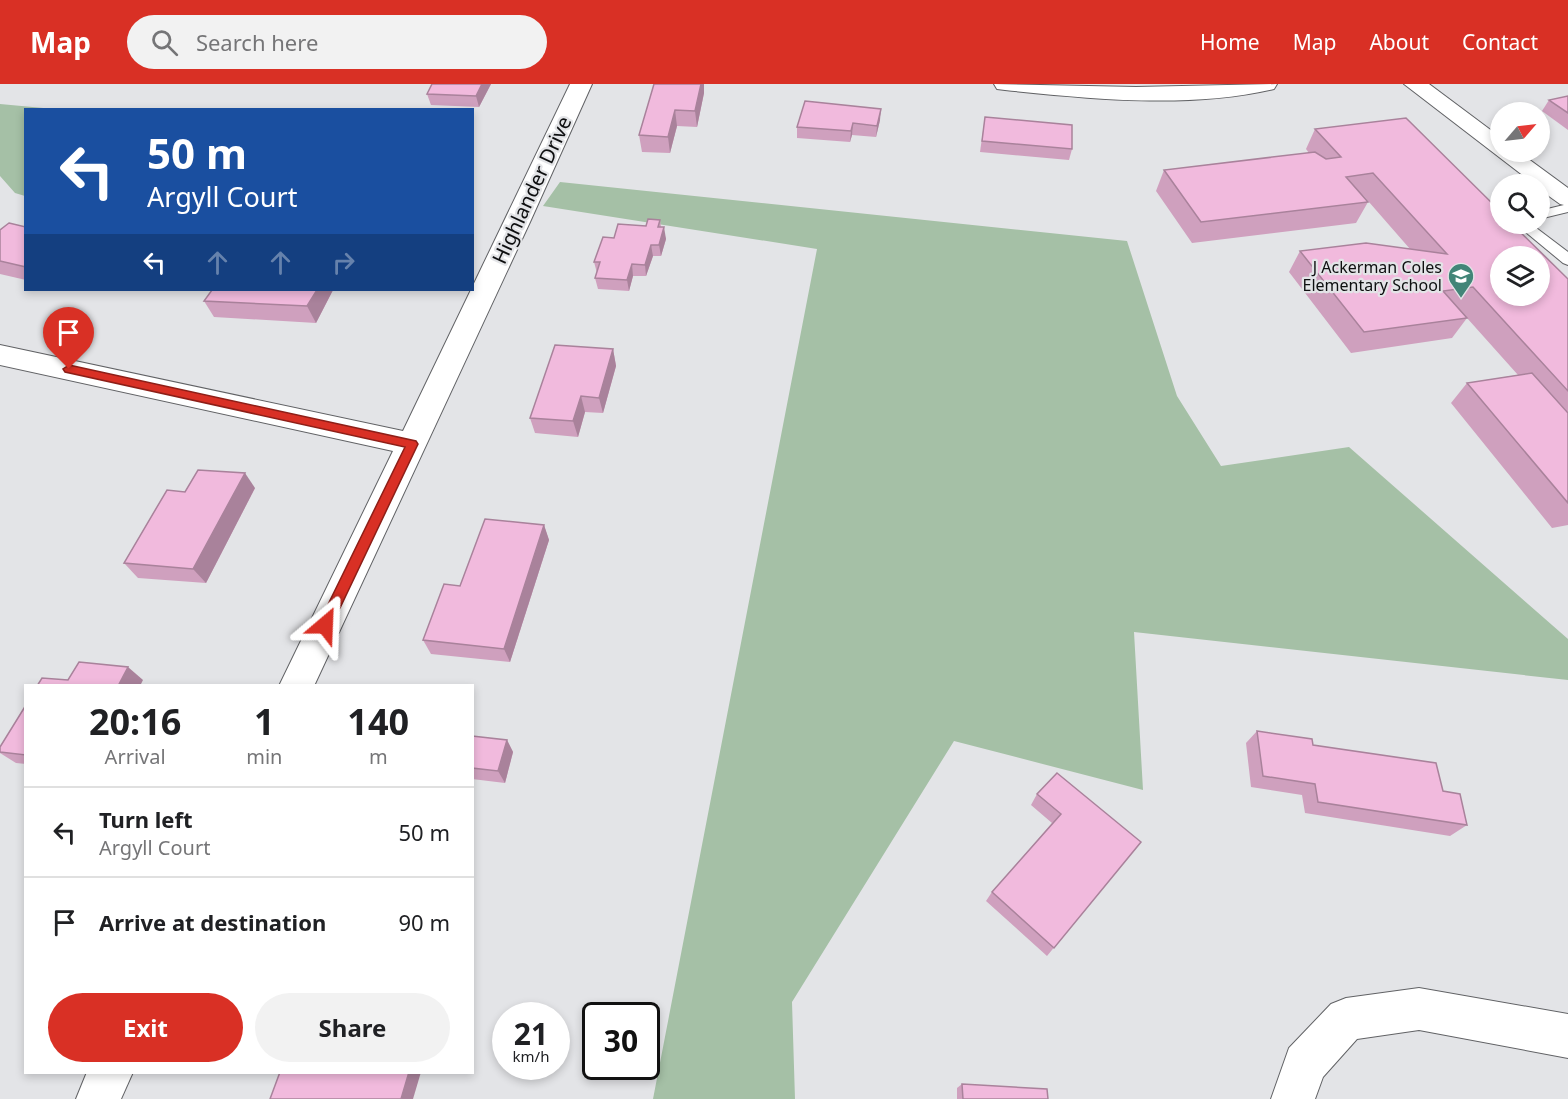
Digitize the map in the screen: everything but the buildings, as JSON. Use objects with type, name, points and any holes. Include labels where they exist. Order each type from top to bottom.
[{"type":"street","name":"Highlander Drive","points":[[297,684],[518,222],[580,84]]},
{"type":"street","points":[[1005,84],[1121,94],[1217,90],[1266,84]]},
{"type":"street","points":[[1415,84],[1490,140]]},
{"type":"street","points":[[1518,162],[1568,199]]},
{"type":"street","points":[[0,354],[412,444]]},
{"type":"street","points":[[1293,1099],[1305,1064],[1346,1019],[1419,1009],[1568,1036]]},
{"type":"street","points":[[98,1099],[110,1074]]},
{"type":"lane","points":[[1550,212],[1568,208]]},
{"type":"lane","points":[[1536,234],[1568,260]]},
{"type":"green space","points":[[0,104],[43,108],[24,108],[24,196],[15,193],[0,176]]},
{"type":"green space","points":[[560,182],[1127,241],[1177,396],[1221,466],[1349,447],[1568,639],[1568,680],[1134,632],[1143,790],[954,741],[792,1002],[795,1099],[653,1099],[657,1080],[660,1080],[660,1063],[817,249],[543,206]]},
{"type":"place","name":"J Ackerman Coles Elementary School","points":[[1461,299]]},
{"type":"route","points":[[69,369],[412,444],[325,625]]}]
